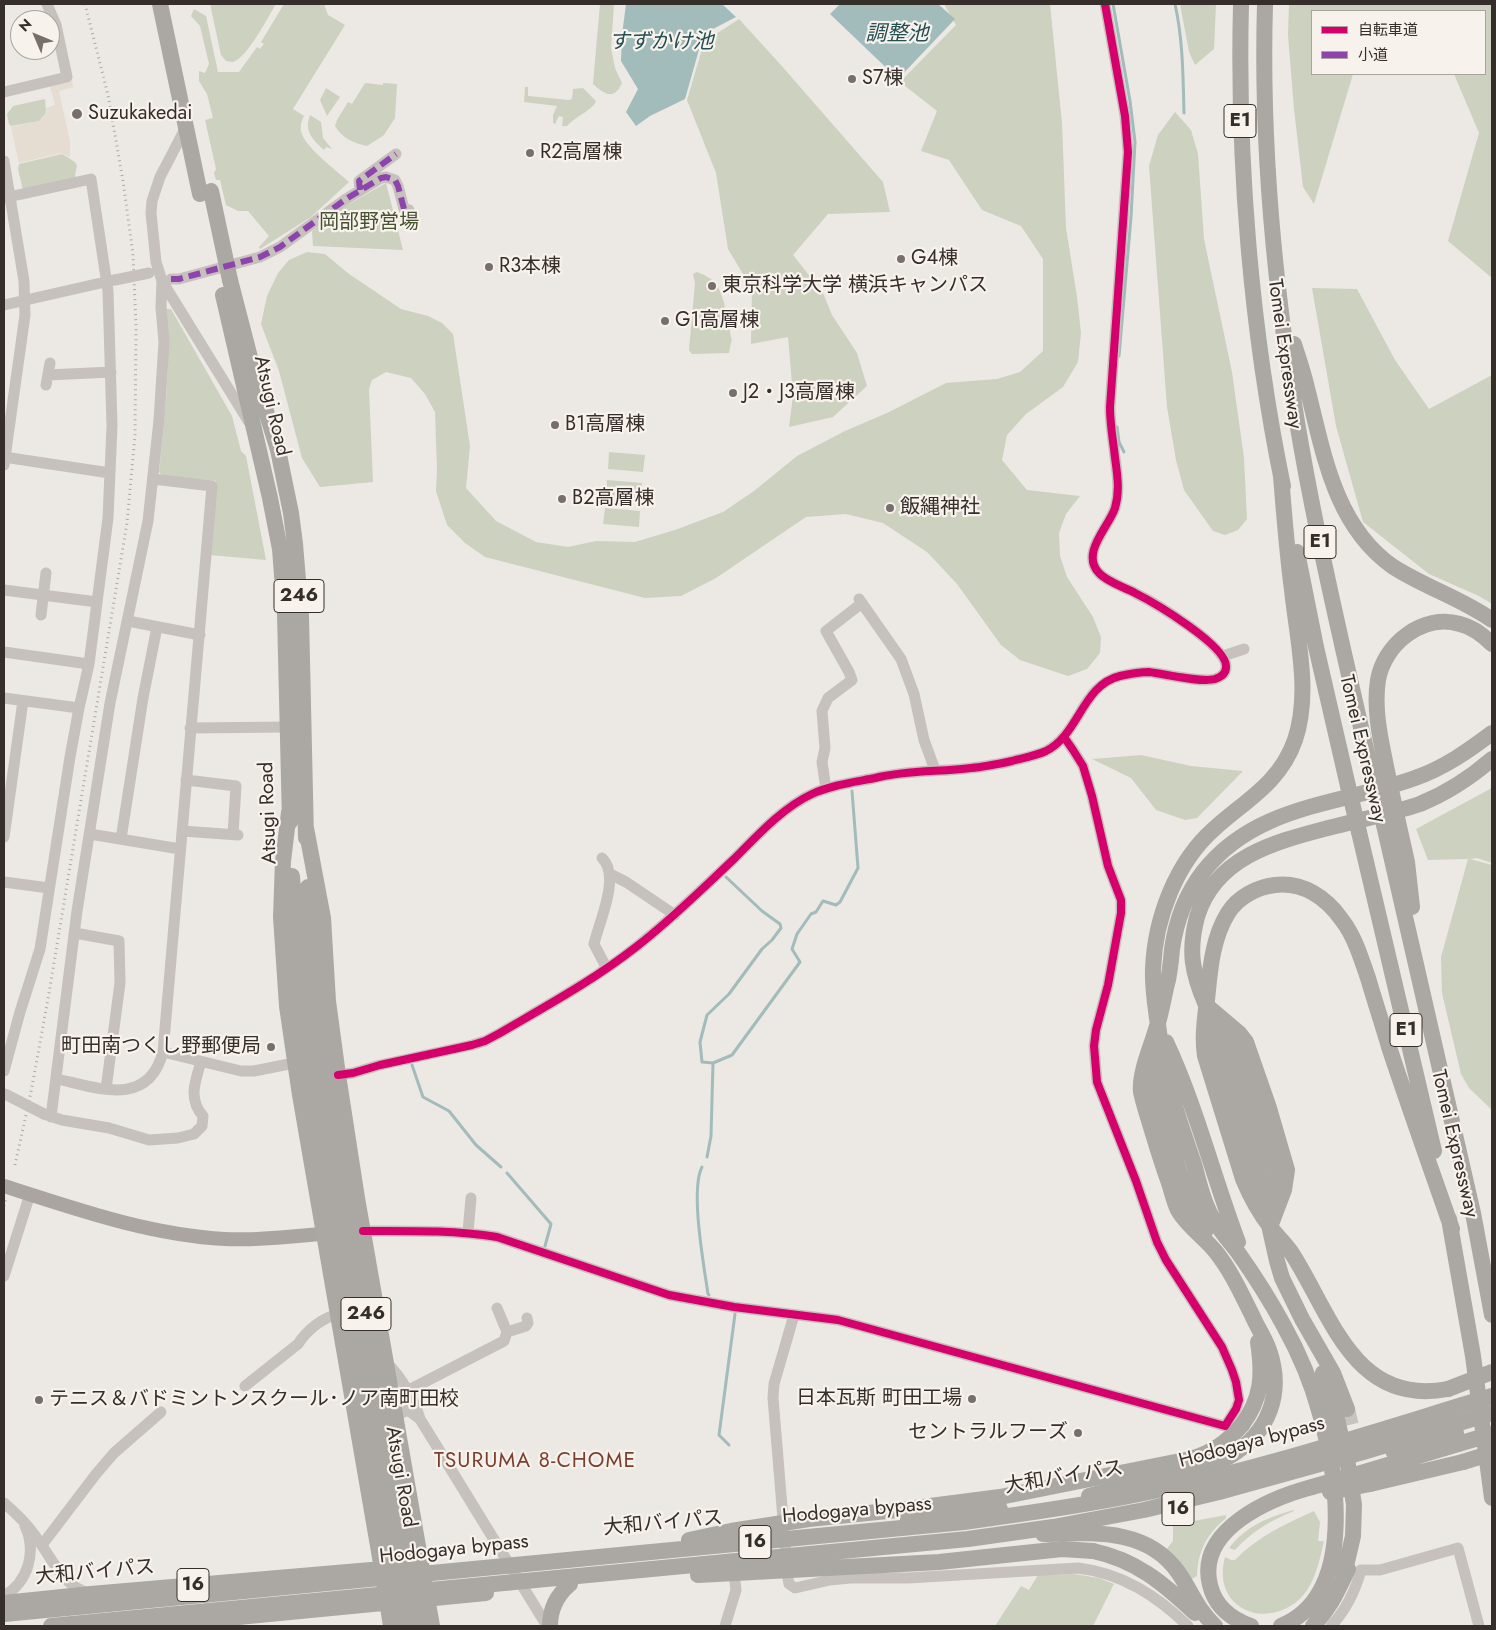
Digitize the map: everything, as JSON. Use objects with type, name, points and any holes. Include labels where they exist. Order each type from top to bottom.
[{"type":"highway","name":"Atsugi Road","points":[[160,4],[186,127],[206,193]]},
{"type":"highway","name":"Atsugi Road","points":[[171,4],[206,193],[280,549],[285,614],[289,812],[308,1003],[327,1090],[419,1626]]},
{"type":"highway","name":"Tomei Expressway","points":[[1241,4],[1240,117],[1248,238],[1263,367],[1281,476],[1316,648],[1452,1229],[1473,1356],[1492,1498]]},
{"type":"highway","name":"Tomei Expressway","points":[[1265,4],[1265,114],[1272,235],[1286,345],[1313,507],[1334,608],[1391,823],[1418,971],[1473,1213],[1492,1315]]},
{"type":"highway","name":"Atsugi Road","points":[[225,281],[278,450],[292,520],[300,616],[306,828],[308,1003],[312,1093],[403,1626]]},
{"type":"highway","points":[[1280,302],[1306,382],[1324,459],[1338,496],[1360,534],[1391,565],[1414,579],[1479,611],[1492,620]]},
{"type":"highway","points":[[1089,1496],[1210,1465],[1228,1457],[1250,1441],[1266,1420],[1276,1386],[1274,1366],[1269,1349],[1203,1215],[1167,1079],[1158,1024],[1153,967],[1163,913],[1188,857],[1216,826],[1261,791],[1274,777],[1294,744],[1299,727],[1302,711],[1300,656],[1287,549],[1281,476]]},
{"type":"highway","points":[[1380,777],[1380,731],[1376,697],[1382,664],[1391,648],[1409,633],[1422,626],[1435,623],[1459,623],[1483,636],[1492,644]]},
{"type":"highway","points":[[1247,1266],[1185,1220],[1178,1208],[1157,1148],[1141,1092],[1142,1077],[1158,1024],[1170,974],[1172,948],[1179,918],[1193,886],[1204,870],[1219,855],[1248,832],[1302,809],[1397,784],[1441,768],[1492,733]]},
{"type":"highway","points":[[1347,1409],[1333,1373],[1302,1319],[1282,1278],[1270,1227],[1284,1190],[1287,1170],[1269,1108],[1246,1042],[1239,1033],[1206,1005],[1197,985],[1191,949],[1194,927],[1207,894],[1218,879],[1230,868],[1257,850],[1274,843],[1404,809],[1436,797],[1474,775],[1492,759]]},
{"type":"highway","points":[[289,812],[283,861],[282,917],[287,1006],[294,1063],[391,1626]]},
{"type":"highway","points":[[306,828],[323,918],[328,1001],[338,1075],[363,1232],[432,1626]]},
{"type":"highway","points":[[1452,1229],[1350,931],[1323,899],[1313,892],[1300,887],[1278,885],[1260,888],[1246,895],[1231,908],[1221,924],[1214,945],[1202,1039],[1205,1056],[1249,1194],[1270,1227],[1290,1251],[1339,1338],[1363,1366],[1384,1381],[1410,1391],[1448,1396],[1492,1378]]},
{"type":"highway","points":[[1158,1024],[1181,1073],[1221,1198],[1247,1266]]},
{"type":"highway","points":[[300,1095],[302,1089],[313,1080],[338,1075]]},
{"type":"highway","points":[[1203,1215],[1247,1266],[1286,1328],[1304,1368],[1320,1414],[1334,1483],[1335,1537],[1327,1574],[1313,1602],[1290,1623],[1281,1626]]},
{"type":"highway","points":[[606,1557],[730,1531],[809,1519],[907,1509],[1010,1495],[1190,1460],[1210,1452],[1227,1441],[1242,1425],[1256,1401],[1261,1361],[1253,1318]]},
{"type":"highway","points":[[1302,1319],[1326,1382],[1348,1466],[1354,1505],[1354,1521],[1350,1551],[1343,1579]]},
{"type":"highway","points":[[1448,1396],[1492,1372]]},
{"type":"highway","name":"大和バイパス","points":[[4,1603],[725,1539],[1008,1508],[1139,1488],[1213,1471],[1306,1446],[1448,1396],[1492,1390]]},
{"type":"highway","name":"Hodogaya bypass","points":[[4,1614],[964,1522],[1048,1511],[1140,1494],[1215,1476],[1492,1396]]},
{"type":"highway","name":"Hodogaya bypass","points":[[51,1626],[518,1586],[968,1539],[1053,1527],[1144,1510],[1219,1492],[1363,1452],[1492,1413]]},
{"type":"highway","name":"16","points":[[573,1580],[733,1566],[1043,1534],[1145,1516],[1212,1501],[1312,1485],[1368,1471],[1457,1439],[1492,1422]]},
{"type":"highway","points":[[1313,1626],[1326,1612],[1363,1534],[1365,1518],[1356,1428]]},
{"type":"highway","points":[[1457,1439],[1492,1434]]},
{"type":"highway","points":[[1251,1626],[1241,1622],[1222,1609],[1211,1591],[1208,1578],[1212,1551],[1220,1538],[1231,1527],[1278,1505],[1312,1485],[1368,1471],[1463,1462],[1492,1453]]},
{"type":"highway","points":[[374,1524],[385,1528],[406,1526],[411,1523],[413,1517]]},
{"type":"highway","points":[[1043,1534],[1109,1534],[1137,1540],[1151,1547],[1178,1572],[1194,1602],[1214,1626]]},
{"type":"highway","points":[[548,1626],[555,1602],[573,1580],[753,1573],[939,1562],[1062,1549],[1093,1551],[1121,1559],[1150,1574],[1214,1626]]},
{"type":"highway","name":"16","points":[[148,1626],[427,1599],[518,1586]]},
{"type":"main road","points":[[4,1186],[143,1228],[185,1235],[225,1239],[257,1239],[363,1232]]},
{"type":"street","points":[[4,92],[67,77],[56,25],[47,4]]},
{"type":"street","points":[[338,1075],[353,1073],[485,1040],[546,1006],[634,948],[675,914],[793,804],[812,794],[891,774],[969,768],[1024,758],[1055,746],[1064,737],[1091,696],[1105,682],[1118,676],[1145,672],[1205,680],[1215,679],[1225,671],[1226,664],[1223,656],[1185,623],[1156,605],[1101,576],[1094,567],[1096,542],[1111,517],[1118,492],[1110,425],[1110,389],[1128,152],[1125,116],[1105,4]]},
{"type":"street","points":[[48,1115],[57,1079],[76,933],[77,911],[110,703],[148,521],[153,479],[164,342],[160,276],[152,226],[152,201],[160,177],[186,127]]},
{"type":"street","points":[[360,190],[358,181],[396,154]]},
{"type":"street","points":[[4,162],[7,197],[24,282],[25,301],[25,315],[4,460],[110,472]]},
{"type":"street","points":[[4,305],[112,281],[160,276],[179,279],[260,257],[280,247],[346,199],[381,178],[395,180],[404,209],[409,210]]},
{"type":"street","points":[[4,1071],[40,949],[78,708],[89,664],[108,518],[112,426],[112,281],[91,179],[7,197]]},
{"type":"street","points":[[160,276],[254,430]]},
{"type":"street","points":[[48,374],[111,372]]},
{"type":"street","points":[[57,1079],[106,1089],[128,1090],[150,1079],[156,1070],[163,1052],[212,486],[153,479]]},
{"type":"street","points":[[41,616],[46,573]]},
{"type":"street","points":[[4,590],[98,602]]},
{"type":"street","points":[[826,789],[822,762],[825,748],[822,711],[828,698],[852,680],[826,631],[861,601],[901,659],[914,694],[924,740],[935,770]]},
{"type":"street","points":[[128,621],[200,635]]},
{"type":"street","points":[[121,839],[143,698],[157,627]]},
{"type":"street","points":[[1223,656],[1244,649]]},
{"type":"street","points":[[4,652],[89,664]]},
{"type":"street","points":[[4,698],[78,708]]},
{"type":"street","points":[[4,837],[23,701]]},
{"type":"street","points":[[190,728],[288,727]]},
{"type":"street","points":[[363,1232],[414,1230],[468,1232],[497,1237],[526,1245],[669,1295],[734,1307],[838,1320],[1225,1426],[1236,1409],[1239,1400],[1232,1370],[1222,1347],[1166,1260],[1157,1242],[1136,1181],[1097,1082],[1094,1046],[1108,986],[1121,913],[1121,900],[1108,866],[1092,796],[1082,766],[1074,750],[1064,737]]},
{"type":"street","points":[[182,830],[236,834],[236,786],[186,780]]},
{"type":"street","points":[[90,834],[180,849]]},
{"type":"street","points":[[602,858],[608,866],[610,883],[594,948],[606,968]]},
{"type":"street","points":[[610,874],[626,882],[675,914]]},
{"type":"street","points":[[4,882],[50,888]]},
{"type":"street","points":[[76,933],[119,941],[120,983],[106,1089]]},
{"type":"street","points":[[163,1052],[241,1071],[254,1071],[294,1063]]},
{"type":"street","points":[[4,1094],[62,1120],[109,1128],[149,1140],[178,1138],[194,1134],[202,1126],[203,1116],[197,1110],[193,1096],[194,1081],[201,1062]]},
{"type":"street","points":[[4,1276],[30,1194]]},
{"type":"street","points":[[468,1232],[471,1198]]},
{"type":"street","points":[[497,1308],[507,1341]]},
{"type":"street","points":[[245,1386],[298,1344],[302,1337],[324,1319],[338,1314]]},
{"type":"street","points":[[794,1315],[774,1384],[773,1398],[789,1584],[796,1588],[830,1580],[850,1578],[908,1578],[1064,1568],[1095,1570],[1118,1577],[1140,1589],[1167,1606],[1188,1626]]},
{"type":"street","points":[[407,1391],[507,1341],[526,1326],[528,1323],[527,1318]]},
{"type":"street","points":[[386,1362],[398,1374],[420,1419],[505,1559],[518,1586],[548,1626]]},
{"type":"street","points":[[395,1416],[408,1410],[420,1419]]},
{"type":"street","points":[[42,1545],[114,1453],[162,1412]]},
{"type":"street","points":[[4,1503],[22,1520],[64,1577],[79,1590],[91,1594]]},
{"type":"street","points":[[4,1596],[20,1584],[29,1565],[30,1542],[22,1520]]},
{"type":"street","points":[[1331,1626],[1354,1592],[1361,1570],[1380,1570],[1458,1548],[1480,1626]]},
{"type":"street","points":[[725,1626],[736,1590],[733,1566]]},
{"type":"green space","points":[[210,4],[276,4],[251,45],[239,59],[233,62],[226,61],[221,55]]},
{"type":"green space","points":[[284,4],[324,4],[328,15],[345,25],[293,109],[304,116],[301,131],[308,144],[349,182],[311,217],[260,249],[259,247],[269,236],[248,211],[238,211],[226,205],[220,180],[216,180],[214,173],[216,169],[205,120],[213,118],[207,94],[199,81],[199,71],[205,73],[209,64],[200,26],[191,16],[194,9],[206,16],[218,72],[239,72],[257,47],[260,49],[264,44],[261,42]]},
{"type":"green space","points":[[600,4],[614,4],[611,48],[615,68],[622,83],[619,89],[612,94],[601,91],[593,84]]},
{"type":"green space","points":[[944,4],[1050,4],[1062,123],[1066,228],[1081,333],[1078,362],[1063,387],[1026,414],[1007,435],[1002,460],[1027,490],[1080,496],[1066,514],[1059,533],[1060,556],[1067,577],[1093,617],[1101,637],[1100,653],[1087,669],[1068,676],[1020,660],[1001,645],[957,584],[927,552],[883,523],[846,514],[806,517],[716,578],[681,596],[645,598],[485,557],[465,543],[447,525],[436,491],[435,412],[425,394],[411,378],[386,372],[372,380],[369,389],[373,482],[320,487],[302,458],[279,371],[261,324],[267,296],[278,273],[289,260],[307,252],[325,254],[349,274],[401,309],[428,316],[442,323],[453,334],[470,446],[466,488],[496,521],[536,542],[568,547],[596,541],[635,542],[675,530],[723,512],[754,491],[797,456],[946,383],[997,379],[1020,372],[1043,351],[1043,259],[1021,226],[982,210],[949,160],[921,151],[937,111],[900,82],[956,25]]},
{"type":"green space","points":[[1180,4],[1216,4],[1214,49],[1195,65],[1189,52]]},
{"type":"green space","points":[[1289,4],[1492,4],[1492,278],[1448,241],[1479,133],[1454,75],[1486,75],[1486,10],[1311,10],[1311,75],[1353,75],[1314,204],[1303,187],[1288,35]]},
{"type":"green space","points":[[739,19],[883,182],[890,212],[828,214],[793,255],[823,293],[832,315],[857,353],[867,386],[833,417],[789,427],[793,395],[788,337],[751,344],[752,289],[728,249],[716,173],[687,100],[705,39]]},
{"type":"green space","points":[[365,83],[397,84],[395,118],[384,135],[367,146],[348,139],[335,126],[348,102],[352,104]]},
{"type":"green space","points":[[525,87],[528,87],[528,96],[569,100],[572,99],[573,89],[583,88],[596,101],[567,126],[562,126],[563,117],[559,116],[555,124],[553,123],[553,115],[557,106],[524,102]]},
{"type":"green space","points":[[326,88],[340,97],[327,116],[320,100]]},
{"type":"green space","points":[[45,99],[46,113],[39,121],[11,126],[9,124],[7,114],[13,106]]},
{"type":"green space","points":[[1175,112],[1191,130],[1198,154],[1204,239],[1232,372],[1244,458],[1247,519],[1238,530],[1225,535],[1213,531],[1184,490],[1176,460],[1167,407],[1149,166],[1158,135]]},
{"type":"green space","points":[[310,115],[321,122],[323,138],[332,149],[326,147],[324,150],[310,134],[308,121]]},
{"type":"green space","points":[[62,154],[75,162],[77,166],[76,179],[23,190],[18,169],[19,164]]},
{"type":"green space","name":"岡部野営場","points":[[386,183],[403,250],[313,246],[312,231],[342,208]]},
{"type":"green space","points":[[697,272],[711,279],[720,291],[732,341],[729,353],[692,354],[689,350],[695,283],[693,274]]},
{"type":"green space","points":[[1312,288],[1357,289],[1395,360],[1429,409],[1492,375],[1492,604],[1479,596],[1429,574],[1363,522],[1336,426]]},
{"type":"green space","points":[[166,309],[171,309],[232,416],[241,451],[246,456],[266,560],[210,555],[216,481],[162,475],[159,472],[168,370]]},
{"type":"green space","points":[[609,452],[645,455],[643,472],[608,469]]},
{"type":"green space","points":[[607,480],[642,483],[641,499],[606,497]]},
{"type":"green space","points":[[605,508],[640,511],[639,527],[603,524]]},
{"type":"green space","points":[[1141,755],[1191,766],[1243,771],[1197,818],[1185,820],[1156,810],[1131,778],[1092,759]]},
{"type":"green space","points":[[1492,786],[1492,863],[1477,858],[1470,859],[1492,865],[1492,1110],[1469,1088],[1461,1074],[1442,993],[1441,957],[1468,859],[1428,860],[1416,829],[1490,789]]},
{"type":"green space","points":[[1294,1510],[1255,1532],[1235,1550],[1229,1548],[1242,1534],[1258,1524]]},
{"type":"green space","points":[[1314,1511],[1320,1522],[1318,1541],[1324,1541],[1315,1575],[1301,1597],[1281,1611],[1266,1614],[1253,1612],[1241,1607],[1231,1599],[1225,1587],[1223,1573],[1225,1557],[1235,1560],[1262,1538]]},
{"type":"green space","points":[[1226,1515],[1226,1518],[1213,1531],[1204,1544],[1199,1559],[1197,1576],[1190,1580],[1166,1550],[1173,1541],[1173,1525]]},
{"type":"green space","points":[[1074,1574],[1099,1578],[1114,1584],[1093,1626],[995,1626],[1021,1586],[1029,1590],[1038,1575]]},
{"type":"shaded area","points":[[72,81],[73,87],[59,91],[70,141],[70,156],[61,153],[19,163],[11,127],[39,121],[47,113],[46,108],[55,105],[50,86]]},
{"type":"water","name":"すずかけ池","points":[[626,4],[722,4],[736,17],[711,30],[702,39],[685,99],[650,116],[636,126],[626,112],[638,89],[621,61]]},
{"type":"water","name":"調整池","points":[[840,4],[938,4],[955,19],[898,79],[830,14]]},
{"type":"waterway","points":[[1113,4],[1130,101],[1135,142],[1131,217],[1119,356]]},
{"type":"waterway","points":[[1175,4],[1181,45],[1184,113]]},
{"type":"waterway","points":[[1117,427],[1119,442],[1124,452]]},
{"type":"waterway","points":[[726,877],[762,911],[780,924],[781,928],[762,949],[729,994],[707,1015],[700,1042],[702,1062],[713,1063],[732,1055],[800,962],[792,949],[797,934],[811,914],[816,912],[823,901],[836,905],[840,902],[858,868],[852,791]]},
{"type":"waterway","points":[[707,1157],[711,1136],[713,1063]]},
{"type":"waterway","points":[[412,1065],[423,1097],[449,1111],[476,1145],[501,1167]]},
{"type":"waterway","points":[[702,1167],[697,1193],[701,1248],[709,1295]]},
{"type":"waterway","points":[[507,1173],[551,1224],[545,1246]]},
{"type":"waterway","points":[[729,1445],[719,1435],[735,1314]]},
{"type":"tunnel","points":[[1347,1409],[1351,1426]]},
{"type":"railway","points":[[15,1165],[48,999],[127,523],[135,435],[136,326],[133,254],[108,95],[85,4]]},
{"type":"railway","points":[[4,1206],[6,1197]]},
{"type":"marked path","points":[[360,190],[359,181],[396,154]]},
{"type":"marked path","points":[[171,279],[179,279],[260,257],[280,247],[346,199],[381,178],[386,177],[395,180],[404,209],[409,210]]},
{"type":"cycle path","points":[[338,1075],[485,1041],[552,1003],[604,971],[649,937],[698,893],[770,823],[790,807],[812,794],[835,786],[887,775],[981,767],[1042,753],[1057,744],[1066,734],[1097,689],[1107,681],[1120,676],[1149,672],[1209,680],[1217,678],[1224,673],[1226,667],[1223,658],[1203,637],[1157,605],[1106,579],[1094,565],[1094,549],[1112,515],[1118,493],[1110,407],[1128,152],[1125,116],[1105,4]]},
{"type":"cycle path","points":[[363,1231],[447,1232],[497,1237],[669,1295],[734,1307],[838,1320],[1225,1426],[1236,1409],[1239,1400],[1232,1370],[1222,1347],[1166,1260],[1157,1242],[1136,1181],[1097,1082],[1094,1046],[1096,1030],[1108,985],[1121,913],[1121,900],[1108,866],[1083,766],[1064,737]]},
{"type":"place","name":"S7棟","points":[[852,79]]},
{"type":"place","name":"Suzukakedai","points":[[77,114]]},
{"type":"place","name":"R2高層棟","points":[[530,153]]},
{"type":"place","name":"G4棟","points":[[901,259]]},
{"type":"place","name":"R3本棟","points":[[489,267]]},
{"type":"place","name":"東京科学大学 横浜キャンパス","points":[[712,286]]},
{"type":"place","name":"G1高層棟","points":[[665,321]]},
{"type":"place","name":"J2・J3高層棟","points":[[733,393]]},
{"type":"place","name":"B1高層棟","points":[[555,425]]},
{"type":"place","name":"B2高層棟","points":[[562,499]]},
{"type":"place","name":"飯縄神社","points":[[890,508]]},
{"type":"place","name":"町田南つくし野郵便局","points":[[271,1047]]},
{"type":"place","name":"日本瓦斯 町田工場","points":[[972,1399]]},
{"type":"place","name":"テニス＆バドミントンスクール･ノア南町田校","points":[[39,1400]]},
{"type":"place","name":"セントラルフーズ","points":[[1078,1433]]},
{"type":"district","name":"TSURUMA 8-CHOME","points":[[535,1462]]}]
